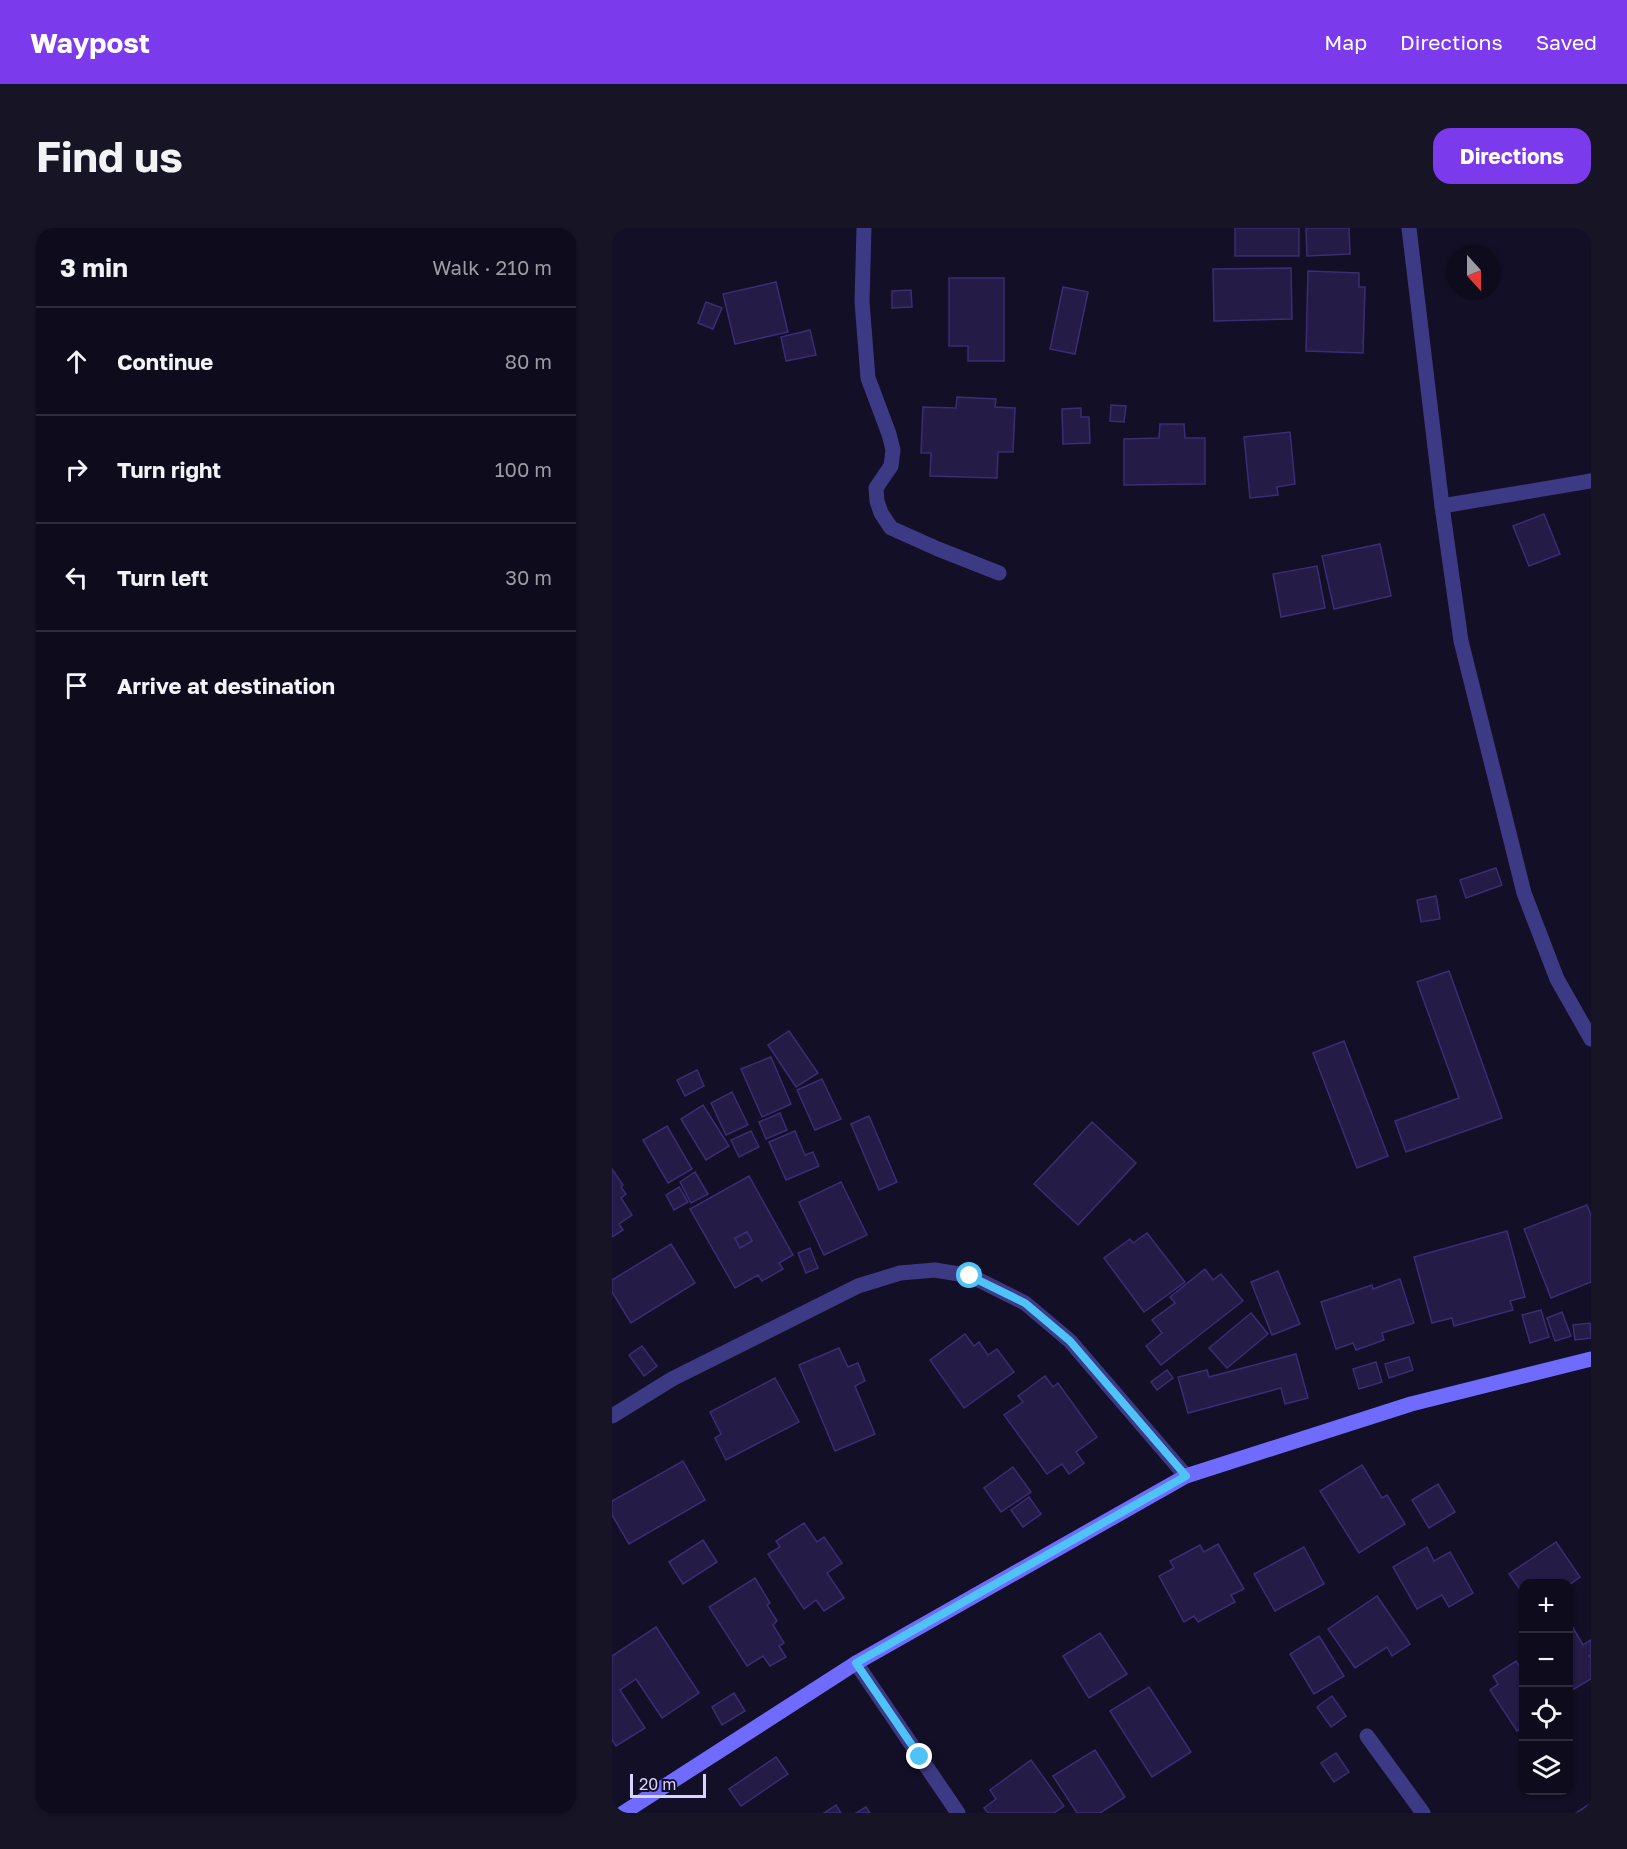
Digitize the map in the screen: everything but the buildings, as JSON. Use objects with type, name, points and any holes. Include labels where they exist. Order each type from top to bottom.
[{"type":"street","points":[[864,228],[862,302],[868,378],[893,450],[891,466],[876,488],[881,513],[891,528],[999,573]]},
{"type":"street","points":[[1409,228],[1442,506],[1461,641],[1524,893],[1557,978],[1591,1039]]},
{"type":"street","points":[[1442,506],[1591,481]]},
{"type":"street","points":[[612,1416],[672,1379],[858,1286],[900,1273],[935,1270],[970,1276],[1025,1303],[1070,1341],[1186,1476]]},
{"type":"street","points":[[623,1813],[856,1663],[1186,1476],[1410,1404],[1591,1359]]},
{"type":"street","points":[[856,1663],[958,1813]]},
{"type":"street","points":[[1367,1736],[1423,1813]]},
{"type":"route","points":[[920,1757],[856,1663],[1186,1476],[1070,1341],[1025,1303],[970,1276]]}]
